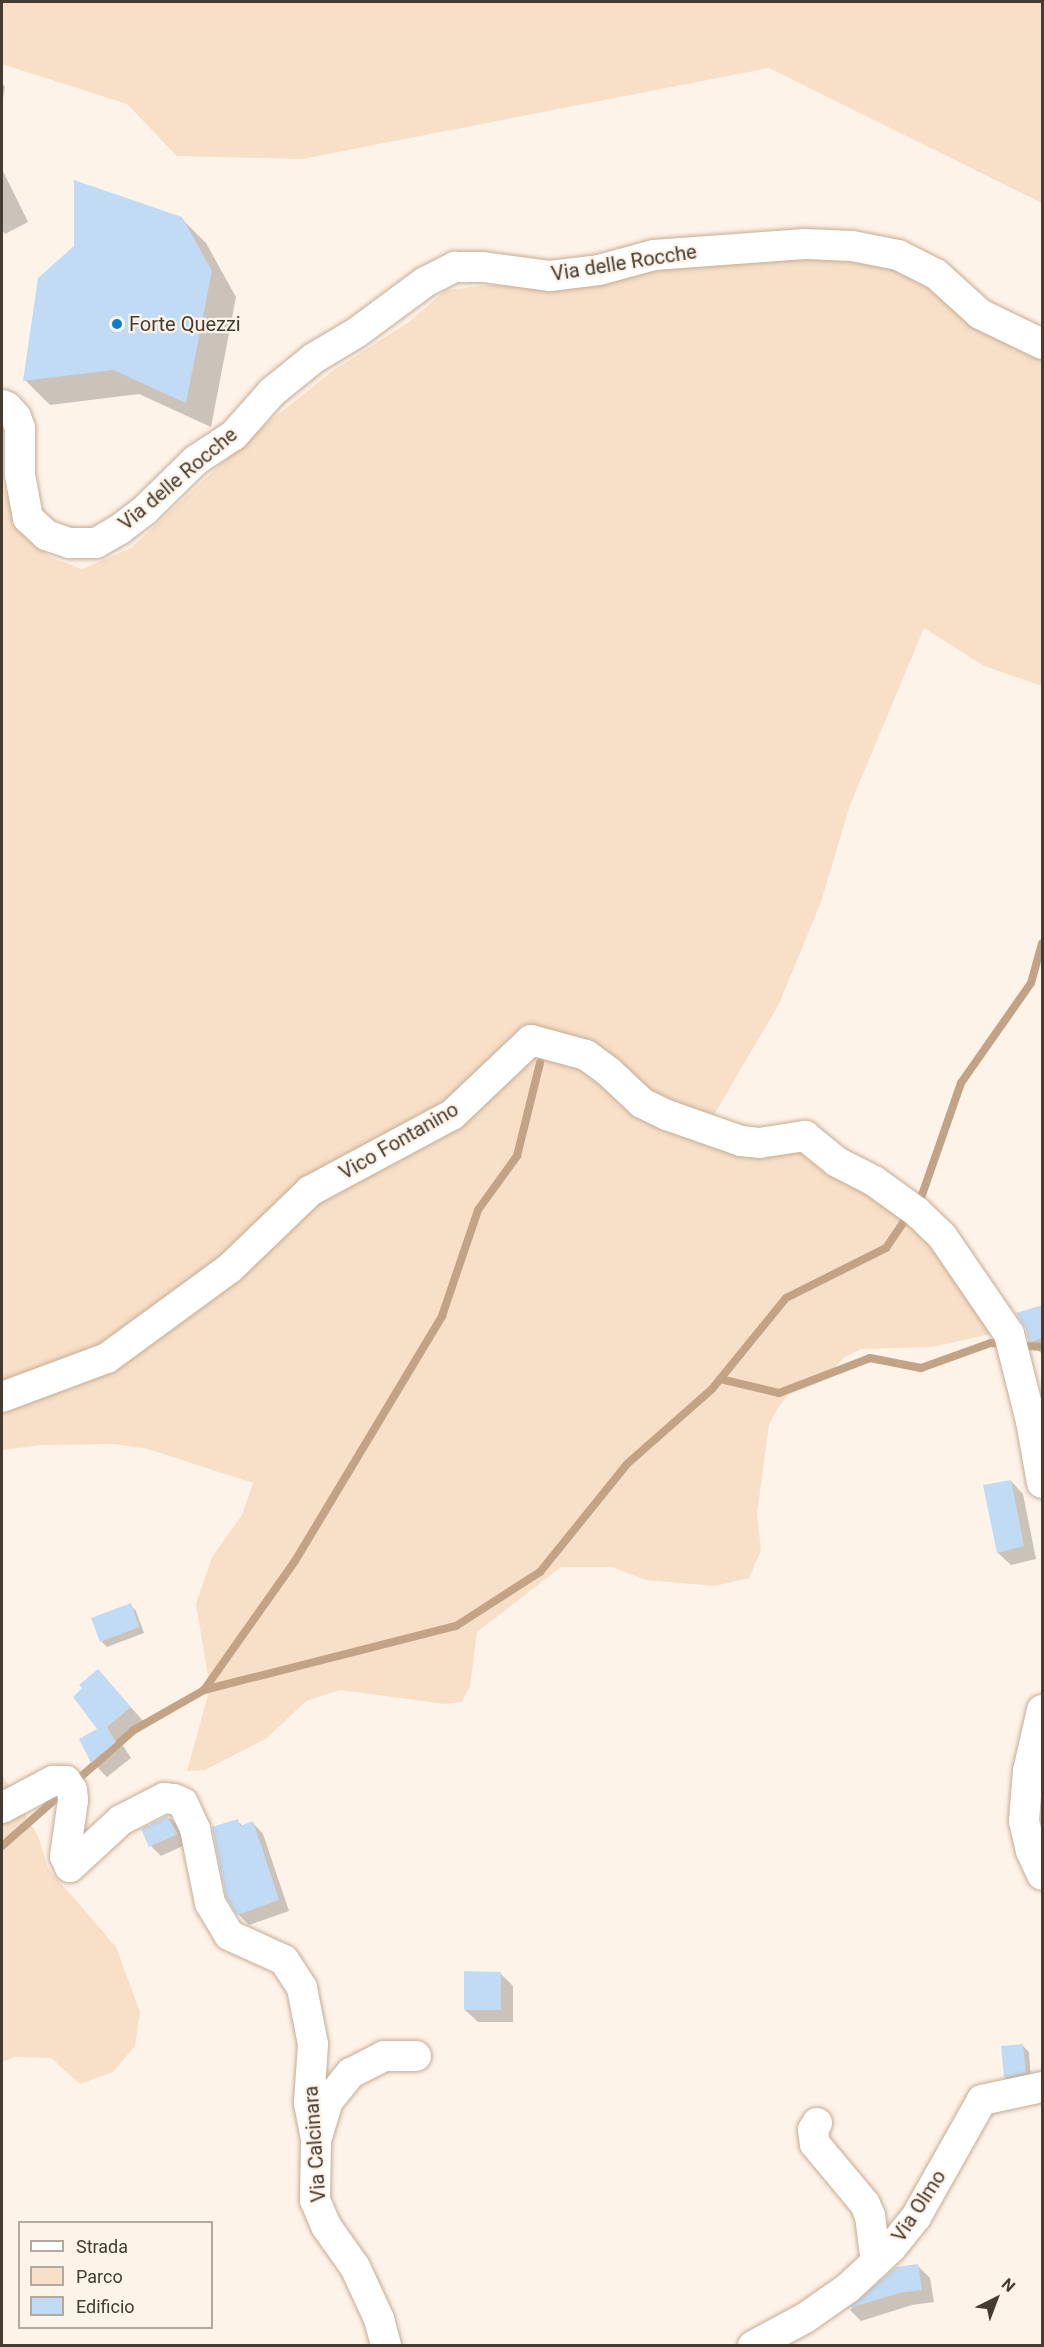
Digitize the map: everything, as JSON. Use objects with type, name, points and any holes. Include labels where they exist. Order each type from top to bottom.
[{"type":"street","name":"Via delle Rocche","points":[[2,405],[16,417],[20,428],[20,475],[28,518],[46,535],[69,543],[96,543],[145,510],[196,460],[234,435],[272,392],[314,358],[356,333],[425,282],[455,267],[483,267],[550,276],[599,270],[654,255],[806,244],[852,246],[898,255],[936,274],[980,314],[1042,344]]},
{"type":"street","name":"Vico Fontanino","points":[[2,1397],[107,1358],[230,1268],[310,1191],[452,1114],[531,1040],[585,1055],[609,1072],[642,1102],[678,1119],[741,1141],[759,1143],[805,1136],[837,1161],[874,1181],[917,1212],[942,1236],[1009,1334],[1031,1421],[1042,1483]]},
{"type":"street","points":[[1042,1710],[1028,1771],[1024,1821],[1031,1851],[1042,1875]]},
{"type":"street","name":"Via Calcinara","points":[[2,1808],[53,1781],[69,1790],[65,1856],[70,1867],[121,1820],[164,1798],[183,1803],[195,1829],[210,1904],[229,1935],[284,1960],[302,1988],[313,2044],[309,2103],[316,2140],[315,2200],[326,2226],[355,2267],[379,2319],[386,2346]]},
{"type":"street","points":[[316,2140],[328,2101],[351,2073],[384,2056],[416,2056]]},
{"type":"street","name":"Via Olmo","points":[[753,2346],[805,2318],[848,2288],[891,2248],[916,2217],[982,2100],[1042,2087]]},
{"type":"street","points":[[818,2123],[813,2130],[815,2144],[866,2204],[870,2216],[876,2262]]},
{"type":"green space","points":[[2,2],[1042,2],[1042,203],[769,68],[302,159],[177,156],[127,104],[2,64]]},
{"type":"green space","points":[[850,257],[899,266],[953,306],[1042,352],[1042,686],[984,666],[924,628],[850,805],[821,902],[779,1004],[701,1137],[810,1150],[938,1244],[995,1333],[932,1347],[861,1349],[845,1357],[820,1382],[788,1395],[777,1409],[769,1425],[757,1514],[761,1550],[749,1578],[715,1586],[646,1580],[612,1567],[561,1567],[477,1632],[470,1686],[462,1702],[445,1704],[340,1690],[306,1701],[267,1738],[205,1770],[187,1771],[210,1688],[196,1604],[212,1557],[242,1515],[253,1483],[148,1449],[114,1444],[42,1445],[2,1450],[2,453],[4,488],[16,520],[26,535],[50,557],[82,569],[131,548],[251,436],[334,370],[409,322],[446,290],[489,285],[562,287],[687,262]]},
{"type":"green space","points":[[2,1774],[38,1836],[48,1868],[116,1947],[140,2012],[135,2046],[113,2072],[80,2084],[51,2058],[15,2057],[2,2062]]},
{"type":"building","name":"Forte Quezzi","points":[[74,180],[182,217],[212,271],[186,403],[113,370],[23,381],[38,278],[74,246]]},
{"type":"building","points":[[1042,1305],[1042,1338],[1029,1343],[1026,1329],[1016,1313]]},
{"type":"building","points":[[1011,1480],[1024,1546],[997,1553],[983,1485]]},
{"type":"building","points":[[131,1603],[139,1627],[100,1642],[91,1618]]},
{"type":"building","points":[[98,1669],[131,1707],[107,1727],[116,1742],[91,1763],[79,1739],[97,1729],[73,1697],[82,1688],[79,1685]]},
{"type":"building","points":[[167,1816],[178,1834],[149,1847],[141,1829]]},
{"type":"building","points":[[238,1819],[240,1826],[253,1821],[279,1900],[237,1915],[226,1897],[212,1827]]},
{"type":"building","points":[[464,1971],[501,1972],[501,2010],[464,2010]]},
{"type":"building","points":[[1023,2044],[1026,2073],[1004,2078],[1001,2046]]},
{"type":"building","points":[[918,2264],[922,2290],[899,2293],[847,2309],[896,2267]]},
{"type":"waterway","points":[[204,1690],[456,1626],[540,1572],[627,1464],[712,1389],[786,1298],[886,1248],[922,1195],[961,1083],[1031,983],[1042,943]]},
{"type":"waterway","points":[[2,1846],[134,1730],[204,1690],[295,1561],[442,1316],[478,1210],[517,1156],[540,1063]]},
{"type":"waterway","points":[[720,1379],[779,1393],[870,1358],[921,1368],[991,1343],[1042,1347]]},
{"type":"place","name":"Forte Quezzi","points":[[117,324]]}]
